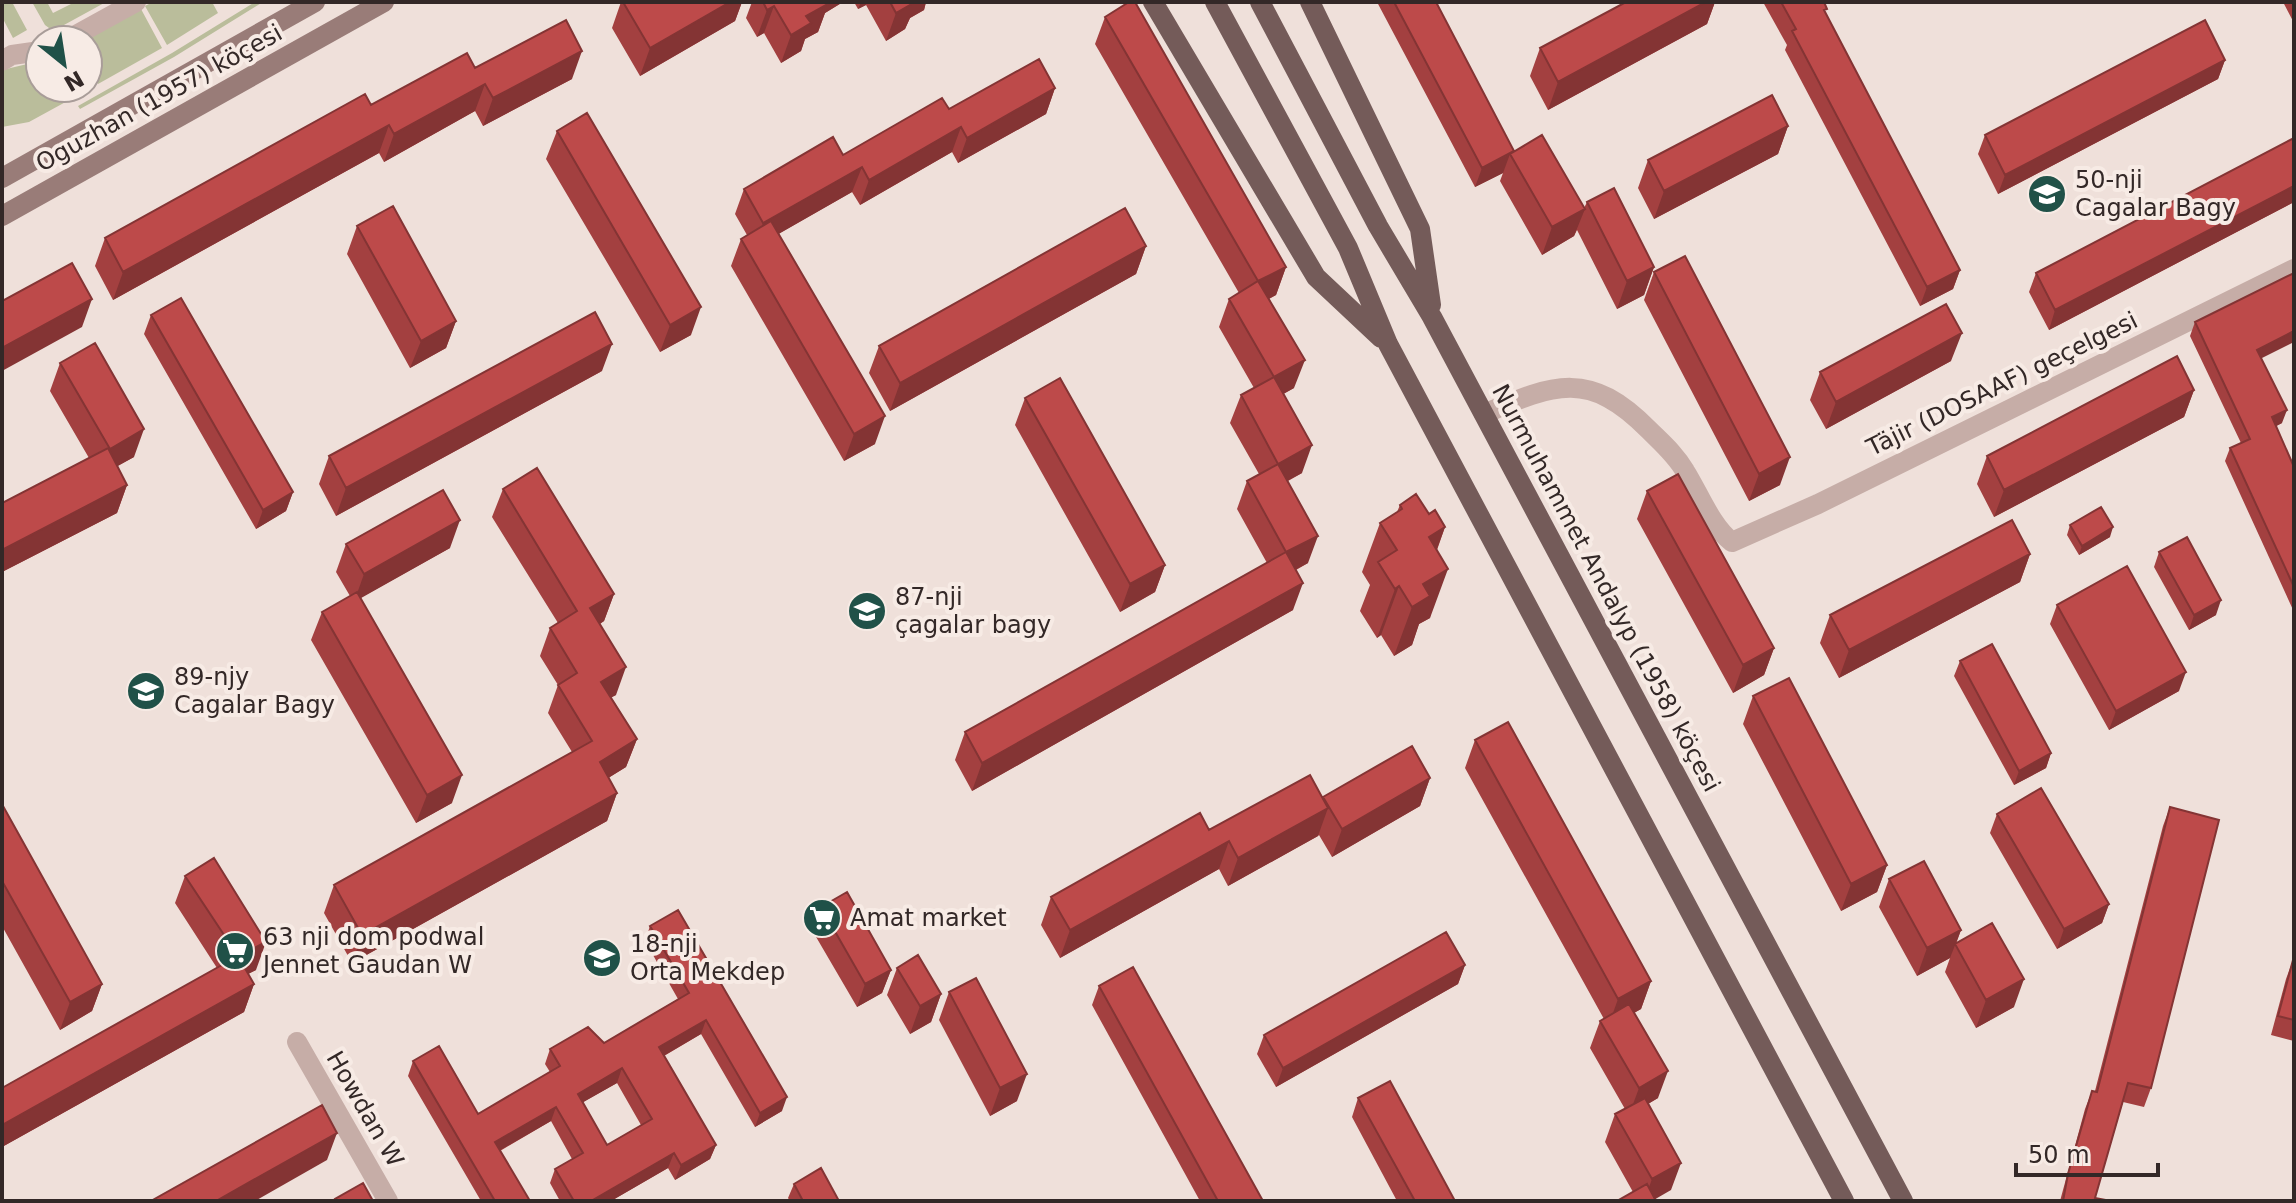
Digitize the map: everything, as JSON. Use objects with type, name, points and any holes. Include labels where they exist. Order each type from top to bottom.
[{"type":"main road","name":"Oguzhan (1957) köçesi","points":[[2,178],[315,2]]},
{"type":"main road","name":"Oguzhan (1957) köçesi","points":[[2,216],[384,2]]},
{"type":"main road","points":[[1153,2],[1316,277],[1388,344]]},
{"type":"main road","points":[[1215,2],[1348,248],[1388,344],[1844,1201]]},
{"type":"main road","name":"Nurmuhammet Andalyp (1958) köçesi","points":[[1260,2],[1378,226],[1432,317],[1903,1201]]},
{"type":"main road","points":[[1310,2],[1420,229],[1432,317]]},
{"type":"street","points":[[96,24],[136,2]]},
{"type":"street","points":[[2,61],[24,53]]},
{"type":"street","name":"Täjir (DOSAAF) geçelgesi","points":[[1484,414],[1520,398],[1565,387],[1601,392],[1626,407],[1678,459],[1721,530],[1732,542],[1818,504],[2294,269]]},
{"type":"street","name":"Howdan W","points":[[297,1042],[388,1201]]},
{"type":"green space","points":[[2,2],[12,2],[24,24],[24,32],[13,38],[2,17]]},
{"type":"green space","points":[[32,2],[47,2],[53,13],[75,2],[106,2],[66,24],[44,24]]},
{"type":"green space","points":[[153,2],[212,2],[218,13],[167,45],[145,6]]},
{"type":"green space","points":[[255,2],[263,2],[104,96],[104,91]]},
{"type":"green space","points":[[141,9],[162,48],[104,81],[104,29]]},
{"type":"green space","points":[[24,65],[24,104],[62,104],[29,122],[2,127],[2,70]]},
{"type":"building","points":[[623,2],[730,2],[650,48]]},
{"type":"building","points":[[763,2],[828,4],[806,16],[811,23],[791,35],[774,6],[767,10]]},
{"type":"building","points":[[890,2],[915,2],[896,13]]},
{"type":"building","points":[[1129,2],[1135,2],[1286,267],[1258,281],[1105,17]]},
{"type":"building","points":[[1394,2],[1436,2],[1514,151],[1482,168]]},
{"type":"building","points":[[1626,2],[1706,2],[1558,82],[1540,48]]},
{"type":"building","points":[[1781,2],[1824,2],[1827,9],[1824,10],[1960,270],[1927,287],[1792,31],[1796,29]]},
{"type":"building","points":[[566,20],[582,51],[493,98],[485,84],[394,134],[389,125],[123,272],[105,238],[365,94],[371,105],[467,53],[475,68]]},
{"type":"building","points":[[2205,20],[2225,60],[2005,175],[1985,135]]},
{"type":"building","points":[[1039,59],[1055,88],[967,138],[961,127],[869,180],[862,167],[763,223],[744,189],[833,137],[843,155],[942,98],[949,109]]},
{"type":"building","points":[[1772,95],[1788,126],[1664,191],[1648,160]]},
{"type":"building","points":[[587,113],[701,307],[670,325],[557,131]]},
{"type":"building","points":[[1542,135],[1585,209],[1552,227],[1510,154]]},
{"type":"building","points":[[2294,138],[2294,186],[2055,310],[2036,273]]},
{"type":"building","points":[[1614,188],[1654,267],[1627,281],[1587,202]]},
{"type":"building","points":[[393,206],[456,321],[421,341],[357,226]]},
{"type":"building","points":[[1125,208],[1146,246],[900,383],[879,346]]},
{"type":"building","points":[[771,221],[885,416],[854,434],[741,239]]},
{"type":"building","points":[[1685,256],[1790,457],[1759,474],[1654,272]]},
{"type":"building","points":[[72,263],[92,299],[2,348],[2,301]]},
{"type":"building","points":[[2294,273],[2294,331],[2257,350],[2287,410],[2272,417],[2294,467],[2294,587],[2230,448],[2250,439],[2195,322]]},
{"type":"building","points":[[1258,281],[1305,360],[1274,377],[1229,299]]},
{"type":"building","points":[[181,298],[293,492],[263,510],[151,315]]},
{"type":"building","points":[[1946,304],[1962,333],[1836,402],[1820,372]]},
{"type":"building","points":[[595,312],[612,344],[346,488],[329,456]]},
{"type":"building","points":[[95,343],[144,429],[110,449],[60,363]]},
{"type":"building","points":[[2177,356],[2194,390],[2004,490],[1987,456]]},
{"type":"building","points":[[1274,377],[1312,445],[1278,464],[1241,395]]},
{"type":"building","points":[[1060,378],[1165,565],[1130,584],[1025,398]]},
{"type":"building","points":[[108,448],[127,485],[2,550],[2,503]]},
{"type":"building","points":[[1278,464],[1318,536],[1286,552],[1247,481]]},
{"type":"building","points":[[537,468],[614,594],[590,608],[626,667],[601,682],[637,739],[600,762],[617,793],[362,935],[334,885],[592,741],[558,685],[577,673],[550,628],[577,611],[503,489]]},
{"type":"building","points":[[1678,474],[1774,648],[1743,665],[1647,491]]},
{"type":"building","points":[[443,490],[460,520],[364,574],[346,544]]},
{"type":"building","points":[[1416,494],[1429,514],[1435,510],[1445,527],[1429,537],[1448,569],[1423,584],[1430,596],[1412,607],[1399,586],[1395,589],[1378,562],[1397,550],[1380,523],[1402,509],[1400,505]]},
{"type":"building","points":[[2101,507],[2113,527],[2082,546],[2070,525]]},
{"type":"building","points":[[2012,520],[2030,554],[1849,650],[1830,615]]},
{"type":"building","points":[[2187,537],[2221,600],[2194,615],[2159,552]]},
{"type":"building","points":[[1286,552],[1303,583],[982,763],[965,732]]},
{"type":"building","points":[[2127,566],[2186,672],[2116,711],[2057,605]]},
{"type":"building","points":[[357,592],[462,775],[427,795],[322,612]]},
{"type":"building","points":[[1992,644],[2051,753],[2019,771],[1960,661]]},
{"type":"building","points":[[1789,678],[1887,865],[1851,884],[1753,696]]},
{"type":"building","points":[[1508,722],[1651,981],[1618,999],[1475,740]]},
{"type":"building","points":[[1412,746],[1430,778],[1342,829],[1323,797]]},
{"type":"building","points":[[1310,775],[1328,808],[1238,858],[1229,841],[1070,930],[1051,897],[1200,813],[1209,830]]},
{"type":"building","points":[[2041,788],[2109,904],[2064,929],[1997,814]]},
{"type":"building","points":[[2,806],[102,984],[70,1002],[2,881]]},
{"type":"building","points":[[2170,807],[2219,820],[2151,1088],[2128,1083],[2095,1198],[2111,1201],[2063,1201],[2092,1091],[2097,1092]]},
{"type":"building","points":[[214,858],[266,942],[238,956],[185,876]]},
{"type":"building","points":[[1924,861],[1961,930],[1927,948],[1889,879]]},
{"type":"building","points":[[847,892],[891,970],[865,984],[821,907]]},
{"type":"building","name":"18-nji Orta Mekdep","points":[[678,910],[787,1097],[760,1113],[706,1020],[659,1047],[716,1145],[681,1165],[674,1153],[591,1201],[574,1201],[555,1169],[583,1153],[556,1107],[495,1142],[530,1201],[495,1201],[413,1061],[439,1046],[478,1114],[560,1066],[550,1049],[588,1027],[604,1043],[689,993],[650,926]],"holes":[[[622,1068],[652,1119],[607,1145],[578,1094]]]},
{"type":"building","points":[[1992,923],[2024,979],[1986,1000],[1955,944]]},
{"type":"building","points":[[1446,932],[1465,965],[1283,1068],[1264,1035]]},
{"type":"building","points":[[918,955],[941,994],[920,1006],[897,968]]},
{"type":"building","points":[[238,956],[254,984],[2,1125],[2,1088]]},
{"type":"building","points":[[2294,960],[2294,1020],[2278,1016]]},
{"type":"building","points":[[1133,967],[1263,1201],[1218,1201],[1099,986]]},
{"type":"building","points":[[976,978],[1027,1074],[1000,1088],[949,992]]},
{"type":"building","points":[[1629,1004],[1668,1071],[1639,1088],[1600,1021]]},
{"type":"building","points":[[1390,1081],[1455,1201],[1415,1201],[1358,1098]]},
{"type":"building","points":[[1645,1098],[1681,1163],[1652,1179],[1615,1114]]},
{"type":"building","points":[[322,1105],[337,1133],[216,1201],[151,1201]]},
{"type":"building","points":[[821,1168],[839,1201],[803,1201],[794,1184]]},
{"type":"building","points":[[363,1183],[373,1201],[336,1201],[335,1199]]},
{"type":"building","points":[[1647,1184],[1656,1201],[1617,1201]]},
{"type":"place","name":"50-nji Cagalar Bagy","points":[[2047,194]]},
{"type":"place","name":"87-nji çagalar bagy","points":[[867,611]]},
{"type":"place","name":"89-njy Cagalar Bagy","points":[[146,691]]},
{"type":"place","name":"Amat market","points":[[822,918]]},
{"type":"place","name":"63 nji dom podwal Jennet Gaudan W","points":[[235,951]]},
{"type":"place","name":"18-nji Orta Mekdep","points":[[602,958]]}]
